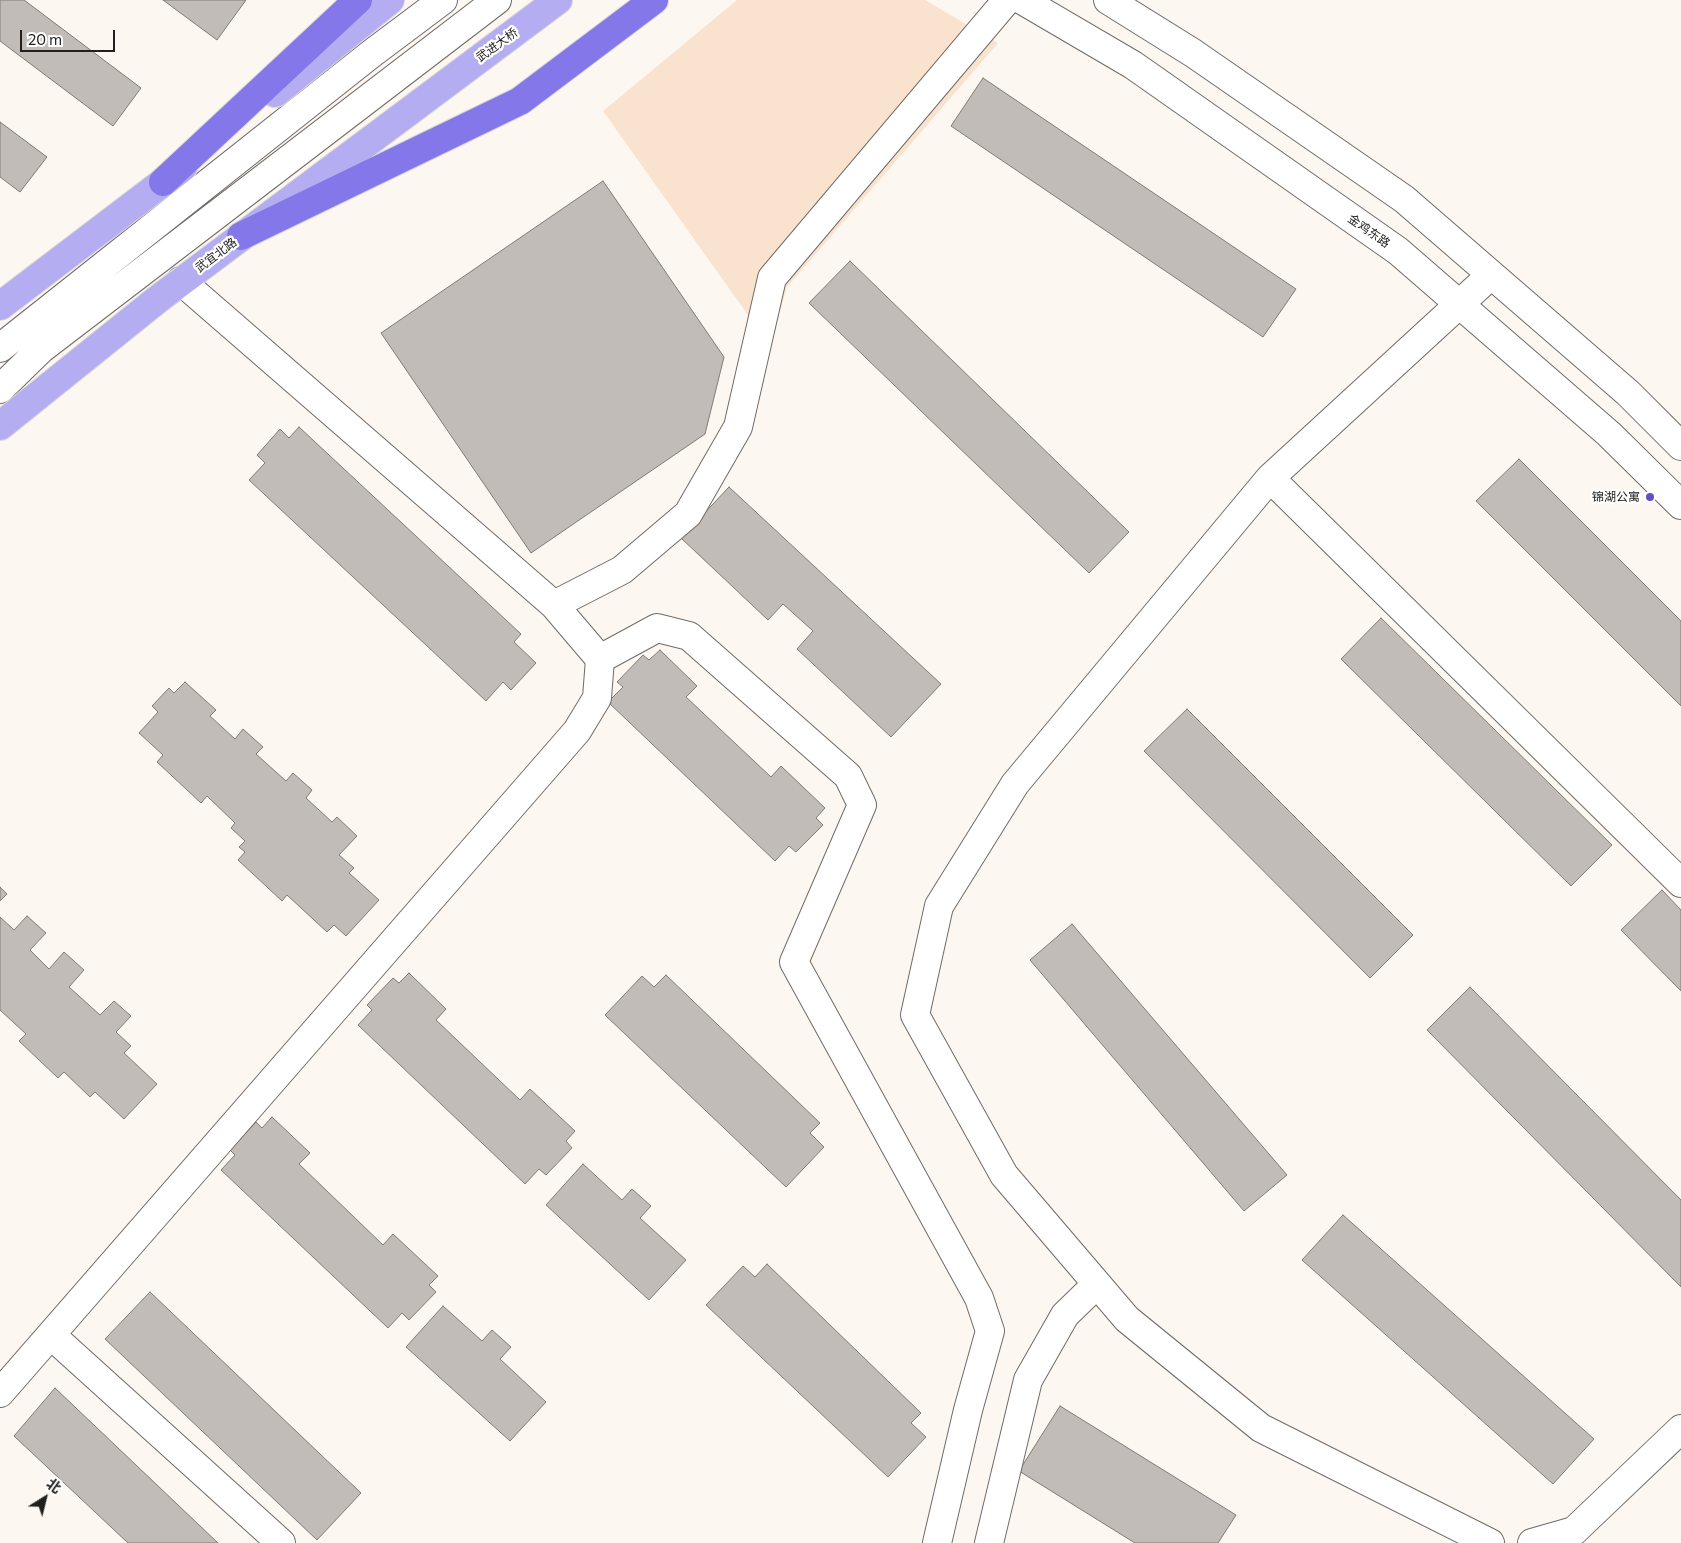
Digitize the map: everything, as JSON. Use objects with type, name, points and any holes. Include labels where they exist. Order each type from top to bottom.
[{"type":"highway","points":[[163,182],[358,0]]},
{"type":"highway","points":[[241,236],[520,102],[654,0]]},
{"type":"main road","points":[[0,306],[163,182],[390,0]]},
{"type":"main road","name":"武进大桥","points":[[436,90],[558,0]]},
{"type":"main road","name":"武宜北路","points":[[0,426],[181,281],[436,90]]},
{"type":"street","points":[[0,348],[371,54],[443,0]]},
{"type":"street","points":[[0,389],[40,349],[497,0]]},
{"type":"street","points":[[554,605],[622,570],[688,514],[738,427],[772,278],[1007,0]]},
{"type":"street","name":"金鸡东路","points":[[1022,0],[1133,65],[1398,251],[1609,434],[1681,506]]},
{"type":"street","points":[[1108,0],[1193,53],[1404,200],[1628,393],[1681,446]]},
{"type":"street","points":[[1490,1543],[1261,1428],[1127,1319],[1004,1174],[915,1015],[939,906],[1015,784],[1270,478],[1491,275]]},
{"type":"street","points":[[0,1393],[577,730],[597,698],[600,659],[554,605],[181,281]]},
{"type":"street","points":[[1270,478],[1681,883]]},
{"type":"street","points":[[600,659],[657,628],[689,636],[848,776],[862,804],[794,962],[979,1298],[990,1331],[968,1410],[937,1543]]},
{"type":"street","points":[[989,1543],[1028,1380],[1065,1315],[1097,1284]]},
{"type":"street","points":[[51,1335],[281,1543]]},
{"type":"street","points":[[1532,1543],[1574,1531],[1681,1428]]},
{"type":"shaded area","points":[[737,0],[925,0],[998,43],[787,287],[770,346],[603,111]]},
{"type":"building","points":[[0,0],[24,0],[141,88],[113,126],[0,41]]},
{"type":"building","points":[[163,0],[246,0],[217,40]]},
{"type":"building","points":[[983,78],[1296,289],[1263,337],[951,126]]},
{"type":"building","points":[[0,122],[47,157],[20,192],[0,177]]},
{"type":"building","points":[[603,181],[724,357],[705,434],[531,553],[381,333]]},
{"type":"building","points":[[850,261],[1129,532],[1089,573],[809,303]]},
{"type":"building","points":[[299,427],[521,634],[514,642],[536,663],[511,690],[503,682],[486,701],[249,480],[265,463],[257,455],[280,429],[289,438]]},
{"type":"building","points":[[1519,459],[1681,621],[1681,706],[1476,501]]},
{"type":"building","points":[[729,487],[941,684],[891,737],[797,649],[813,631],[783,604],[768,620],[681,538]]},
{"type":"building","points":[[1381,618],[1612,845],[1571,886],[1341,659]]},
{"type":"building","points":[[660,650],[697,686],[686,697],[771,777],[781,766],[825,808],[816,818],[823,825],[796,852],[789,846],[775,861],[608,702],[623,687],[617,682],[643,655],[649,660]]},
{"type":"building","points":[[185,682],[216,710],[210,716],[235,739],[243,729],[263,747],[256,754],[286,781],[293,773],[312,790],[306,798],[332,822],[337,817],[357,836],[339,855],[354,868],[349,873],[379,900],[346,936],[334,925],[327,932],[287,895],[282,901],[238,860],[245,852],[239,847],[245,841],[231,828],[235,823],[207,796],[201,803],[157,762],[163,755],[139,733],[158,712],[152,706],[169,688],[174,693]]},
{"type":"building","points":[[1187,709],[1413,935],[1370,978],[1144,751]]},
{"type":"building","points":[[0,887],[7,894],[0,901]]},
{"type":"building","points":[[1662,890],[1681,910],[1681,991],[1621,930]]},
{"type":"building","points":[[27,916],[46,933],[30,950],[49,969],[64,952],[84,970],[69,987],[100,1015],[114,1001],[131,1016],[116,1032],[131,1046],[124,1053],[157,1084],[124,1119],[95,1092],[90,1097],[64,1072],[58,1078],[19,1041],[26,1034],[0,1010],[0,917],[14,930]]},
{"type":"building","points":[[1072,924],[1287,1175],[1244,1211],[1030,960]]},
{"type":"building","points":[[409,973],[446,1009],[436,1020],[520,1100],[530,1089],[575,1131],[566,1141],[572,1148],[546,1175],[539,1169],[525,1184],[358,1025],[372,1010],[367,1005],[393,978],[399,983]]},
{"type":"building","points":[[666,975],[820,1123],[810,1133],[824,1147],[786,1187],[605,1015],[642,976],[654,987]]},
{"type":"building","points":[[1470,987],[1681,1200],[1681,1287],[1427,1030]]},
{"type":"building","points":[[272,1117],[310,1153],[299,1164],[383,1245],[393,1234],[438,1276],[429,1285],[436,1292],[409,1320],[402,1313],[388,1328],[221,1170],[235,1155],[230,1150],[256,1122],[262,1128]]},
{"type":"building","points":[[583,1164],[622,1200],[632,1189],[651,1206],[640,1218],[686,1260],[649,1300],[546,1205]]},
{"type":"building","points":[[1343,1215],[1594,1439],[1553,1484],[1302,1260]]},
{"type":"building","points":[[767,1264],[921,1413],[911,1423],[926,1437],[888,1477],[706,1305],[743,1266],[755,1277]]},
{"type":"building","points":[[150,1292],[361,1493],[317,1540],[105,1339]]},
{"type":"building","points":[[443,1306],[482,1341],[492,1330],[511,1347],[500,1359],[546,1402],[510,1441],[406,1347]]},
{"type":"building","points":[[55,1388],[218,1543],[128,1543],[14,1436]]},
{"type":"building","points":[[1060,1406],[1236,1515],[1218,1543],[1135,1543],[1019,1471]]},
{"type":"place","name":"锦湖公寓","points":[[1650,497]]}]
